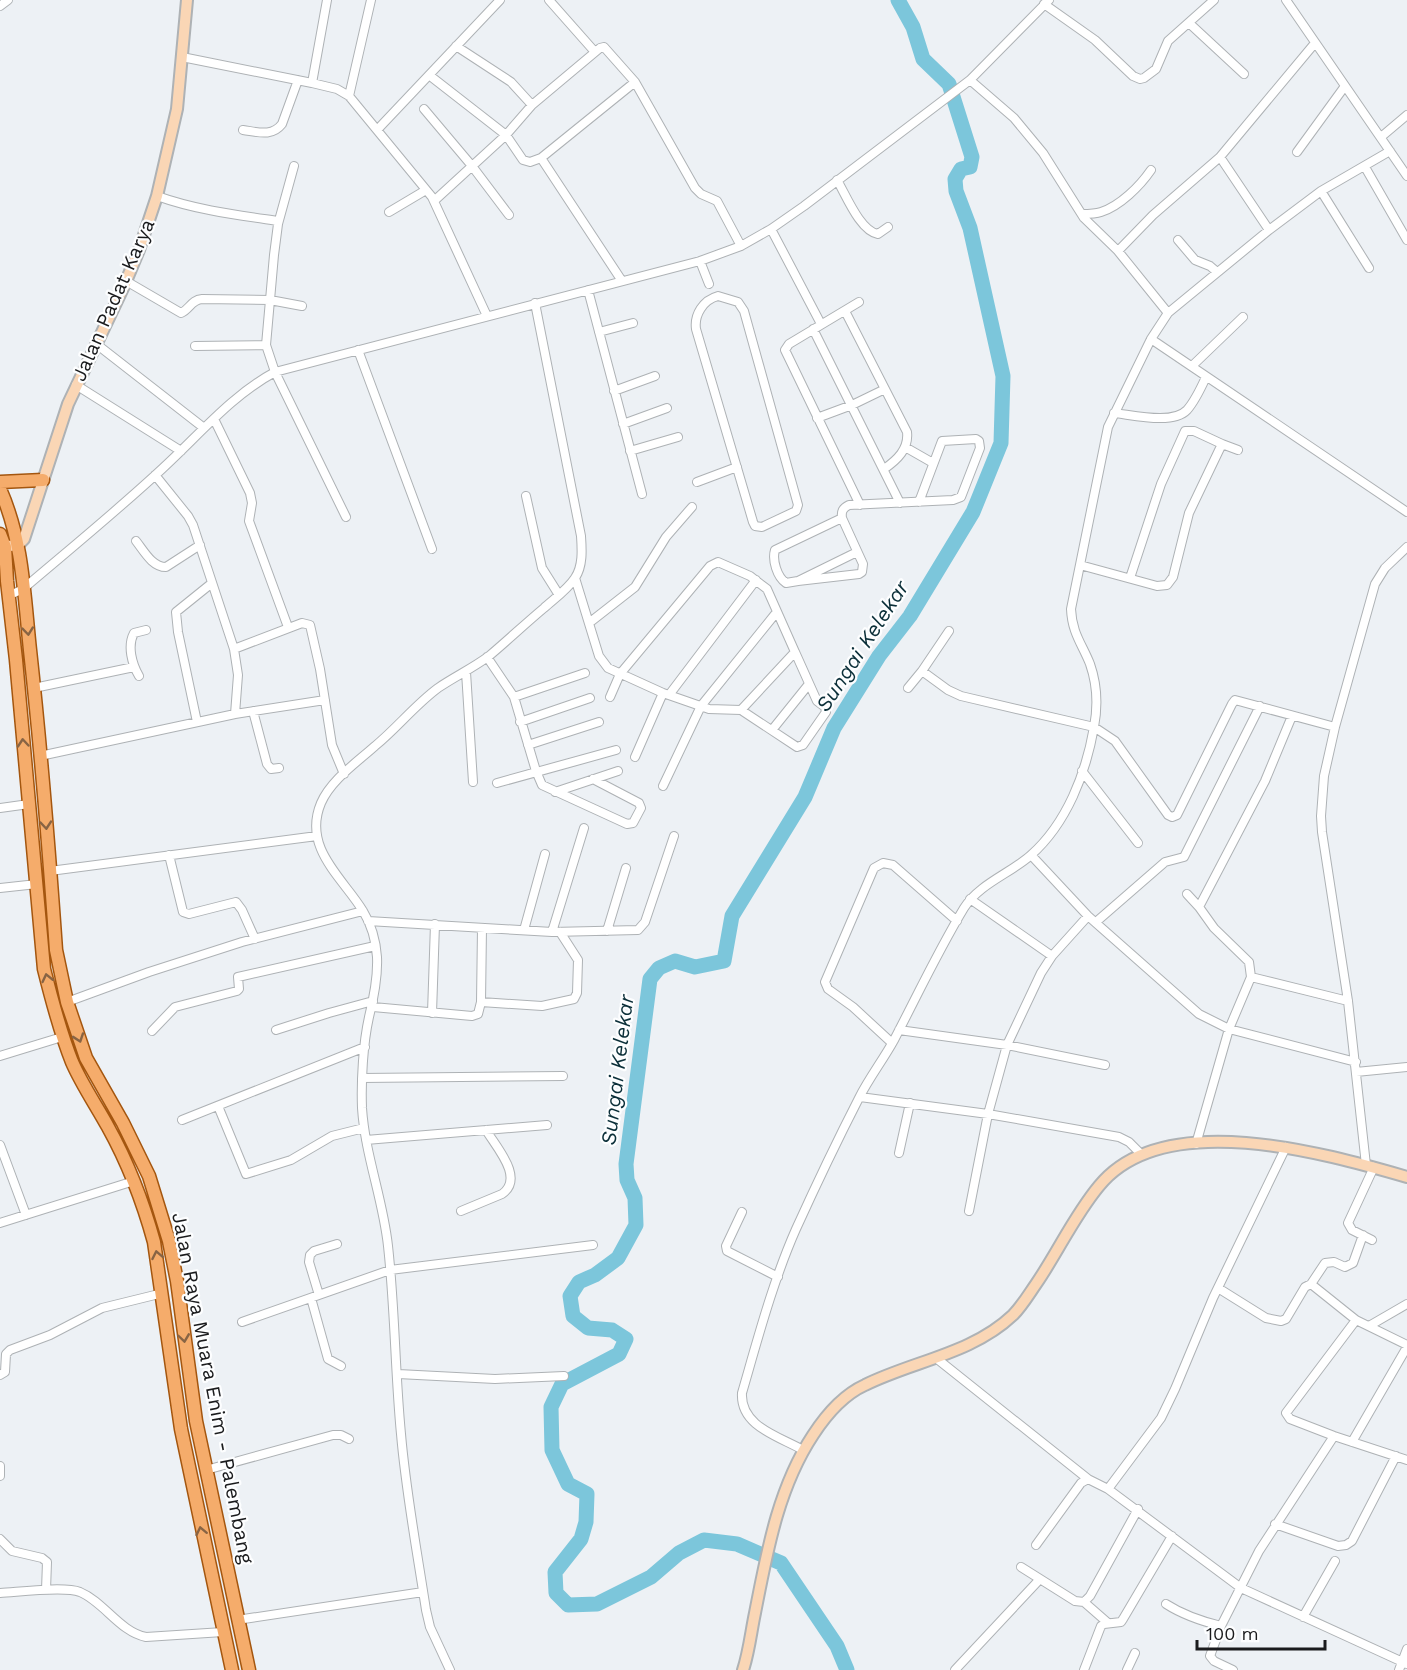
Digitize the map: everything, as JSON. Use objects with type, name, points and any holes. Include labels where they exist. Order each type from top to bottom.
[{"type":"main road","points":[[0,482],[43,480]]},
{"type":"main road","name":"Jalan Raya Muara Enim - Palembang","points":[[0,489],[10,511],[19,544],[56,950],[67,1002],[86,1058],[123,1123],[149,1176],[169,1241],[177,1281],[196,1421],[249,1670]]},
{"type":"main road","name":"Jalan Raya Muara Enim - Palembang","points":[[0,534],[5,547],[44,969],[62,1037],[73,1064],[108,1126],[146,1212],[163,1293],[181,1429],[232,1670]]},
{"type":"main road","points":[[17,678],[33,682]]},
{"type":"main road","points":[[210,1571],[226,1567]]},
{"type":"main road","points":[[214,1592],[230,1587]]},
{"type":"street","points":[[0,6],[8,0]]},
{"type":"street","name":"Jalan Padat Karya","points":[[19,544],[31,520],[57,433],[76,385],[126,281],[157,196],[177,109],[186,0]]},
{"type":"street","points":[[312,83],[327,0]]},
{"type":"street","points":[[349,96],[371,0]]},
{"type":"street","points":[[377,130],[500,0]]},
{"type":"street","points":[[8,596],[23,589],[155,475],[248,388],[275,372],[700,261],[741,246],[771,229],[968,82],[1047,2],[1095,40],[1133,76],[1140,79],[1158,66],[1166,44],[1214,0]]},
{"type":"street","points":[[1286,0],[1407,176]]},
{"type":"street","points":[[551,1],[595,52]]},
{"type":"street","points":[[1188,23],[1244,74]]},
{"type":"street","points":[[1118,251],[1153,215],[1220,157],[1315,44]]},
{"type":"street","points":[[456,46],[511,82],[532,105]]},
{"type":"street","points":[[434,201],[506,135],[532,105],[600,48],[606,49],[635,82],[695,188],[701,194],[717,201],[741,246]]},
{"type":"street","points":[[182,57],[312,83],[337,89],[349,96],[434,201],[487,316]]},
{"type":"street","points":[[429,75],[506,135],[523,160],[530,162],[541,158],[635,82]]},
{"type":"street","points":[[243,130],[271,133],[278,130],[297,80]]},
{"type":"street","points":[[968,82],[1014,118],[1043,153],[1082,214],[1118,251],[1168,313]]},
{"type":"street","points":[[1297,152],[1345,86]]},
{"type":"street","points":[[424,109],[509,215]]},
{"type":"street","points":[[1381,137],[1407,114]]},
{"type":"street","points":[[803,1450],[753,1423],[741,1404],[742,1393],[778,1277],[796,1230],[860,1097],[970,899],[1031,855],[1059,825],[1082,771],[1094,728],[1096,688],[1090,665],[1076,638],[1071,609],[1108,427],[1114,413],[1151,339],[1168,313],[1269,230],[1321,191],[1390,151]]},
{"type":"street","points":[[1220,157],[1269,230]]},
{"type":"street","points":[[541,158],[622,281]]},
{"type":"street","points":[[294,166],[278,221],[266,345],[275,372],[346,517]]},
{"type":"street","points":[[1365,167],[1407,240]]},
{"type":"street","points":[[1082,214],[1102,212],[1112,206],[1142,183],[1151,170]]},
{"type":"street","points":[[837,180],[867,229],[878,234],[888,227]]},
{"type":"street","points":[[389,212],[426,190]]},
{"type":"street","points":[[1321,191],[1369,268]]},
{"type":"street","points":[[157,196],[175,203],[225,214],[278,221]]},
{"type":"street","points":[[771,229],[821,324]]},
{"type":"street","points":[[1178,240],[1194,260],[1210,266],[1217,272]]},
{"type":"street","points":[[700,261],[711,291],[738,302],[744,311],[797,509],[762,526],[755,526],[695,324],[698,310],[711,291]]},
{"type":"street","points":[[126,281],[181,313],[197,299],[270,300],[302,306]]},
{"type":"street","points":[[588,290],[642,494]]},
{"type":"street","points":[[860,302],[789,344],[785,350],[860,505]]},
{"type":"street","points":[[450,1670],[430,1627],[423,1592],[400,1433],[388,1244],[364,1128],[362,1078],[377,974],[375,946],[363,911],[324,859],[317,836],[317,819],[322,801],[344,774],[434,692],[487,657],[559,595],[575,578],[580,564],[581,536],[535,303]]},
{"type":"street","points":[[845,311],[907,432],[905,447],[898,459],[884,469]]},
{"type":"street","points":[[1192,366],[1243,317]]},
{"type":"street","points":[[599,332],[633,322]]},
{"type":"street","points":[[813,329],[900,502]]},
{"type":"street","points":[[1151,339],[1407,512]]},
{"type":"street","points":[[95,343],[204,428]]},
{"type":"street","points":[[195,346],[266,345]]},
{"type":"street","points":[[358,350],[432,549]]},
{"type":"street","points":[[615,391],[655,376]]},
{"type":"street","points":[[1114,413],[1162,418],[1181,415],[1188,409],[1206,377]]},
{"type":"street","points":[[76,385],[181,451]]},
{"type":"street","points":[[817,418],[885,389]]},
{"type":"street","points":[[623,424],[667,408]]},
{"type":"street","points":[[214,419],[250,493],[252,504],[249,521],[288,627]]},
{"type":"street","points":[[1130,578],[1161,484],[1185,431],[1191,430],[1238,450]]},
{"type":"street","points":[[630,451],[678,437]]},
{"type":"street","points":[[842,518],[775,550],[773,557],[781,579],[786,583],[859,574],[864,568],[842,518],[841,513],[844,508],[900,502],[919,502],[953,500],[961,497],[980,448],[979,441],[976,439],[942,441],[919,502]]},
{"type":"street","points":[[1080,565],[1161,586],[1169,583],[1173,577],[1190,513],[1222,444]]},
{"type":"street","points":[[905,447],[933,463]]},
{"type":"street","points":[[697,482],[737,467]]},
{"type":"street","points":[[155,475],[188,516],[200,545],[234,649],[238,675],[235,714]]},
{"type":"street","points":[[526,496],[542,568],[559,595]]},
{"type":"street","points":[[589,623],[634,586],[666,537],[692,507]]},
{"type":"street","points":[[136,541],[155,565],[160,567],[166,567],[200,545]]},
{"type":"street","points":[[5,547],[19,544]]},
{"type":"street","points":[[1372,1240],[1352,1230],[1348,1223],[1370,1166],[1322,824],[1323,782],[1335,727],[1375,584],[1385,568],[1407,548]]},
{"type":"street","points":[[798,581],[857,552]]},
{"type":"street","points":[[575,578],[603,663],[620,674],[709,709],[741,710],[797,747],[803,745],[826,712],[817,701],[768,592],[756,580],[721,563],[714,563],[620,674],[610,697]]},
{"type":"street","points":[[635,757],[666,694],[756,580]]},
{"type":"street","points":[[197,722],[176,612],[212,583]]},
{"type":"street","points":[[663,786],[701,706],[776,613]]},
{"type":"street","points":[[234,649],[288,627],[302,623],[310,625],[332,744],[344,774]]},
{"type":"street","points":[[139,676],[134,666],[132,638],[134,633],[146,630]]},
{"type":"street","points":[[908,688],[949,631]]},
{"type":"street","points":[[741,710],[795,652]]},
{"type":"street","points":[[487,657],[514,697],[520,722],[542,785],[627,824],[633,823],[641,808],[639,803],[593,779]]},
{"type":"street","points":[[33,682],[134,666]]},
{"type":"street","points":[[922,671],[948,690],[961,696],[1094,728],[1115,741],[1172,817],[1177,815],[1233,702],[1238,700],[1335,727]]},
{"type":"street","points":[[466,672],[473,782]]},
{"type":"street","points":[[514,697],[585,673]]},
{"type":"street","points":[[772,730],[809,684]]},
{"type":"street","points":[[520,722],[590,698]]},
{"type":"street","points":[[40,756],[235,714],[325,700]]},
{"type":"street","points":[[1096,922],[1165,862],[1184,857],[1260,706]]},
{"type":"street","points":[[253,711],[267,764],[271,769],[279,768]]},
{"type":"street","points":[[1199,907],[1265,781],[1292,716]]},
{"type":"street","points":[[528,746],[598,722]]},
{"type":"street","points":[[497,783],[616,750]]},
{"type":"street","points":[[555,792],[618,771]]},
{"type":"street","points":[[1082,771],[1138,843]]},
{"type":"street","points":[[0,808],[29,804]]},
{"type":"street","points":[[556,932],[584,828]]},
{"type":"street","points":[[50,871],[317,836]]},
{"type":"street","points":[[368,921],[556,932],[634,931],[642,927],[674,836]]},
{"type":"street","points":[[524,930],[545,854]]},
{"type":"street","points":[[169,855],[183,912],[189,914],[236,902],[255,939]]},
{"type":"street","points":[[1031,855],[1089,916],[1193,1010],[1229,1029],[1356,1062]]},
{"type":"street","points":[[892,1043],[853,1007],[828,989],[825,982],[874,867],[883,863],[893,865],[957,921]]},
{"type":"street","points":[[607,931],[626,868]]},
{"type":"street","points":[[0,888],[37,884]]},
{"type":"street","points":[[1187,894],[1214,928],[1249,962],[1251,977],[1229,1029],[1196,1144]]},
{"type":"street","points":[[970,899],[1052,956]]},
{"type":"street","points":[[67,1002],[149,972],[255,939],[363,911]]},
{"type":"street","points":[[969,1211],[988,1114],[1007,1045],[1041,973],[1052,956],[1089,916]]},
{"type":"street","points":[[432,1012],[435,924]]},
{"type":"street","points":[[276,1030],[329,1012],[373,1004],[475,1016],[480,1011],[481,1002],[482,928]]},
{"type":"street","points":[[481,1002],[542,1006],[574,999],[577,993],[578,960],[556,932]]},
{"type":"street","points":[[152,1031],[175,1007],[237,991],[239,989],[238,977],[375,946]]},
{"type":"street","points":[[1251,977],[1348,1001]]},
{"type":"street","points":[[899,1030],[1007,1045],[1105,1065]]},
{"type":"street","points":[[0,1056],[62,1037]]},
{"type":"street","points":[[182,1120],[366,1047]]},
{"type":"street","points":[[1356,1072],[1407,1067]]},
{"type":"street","points":[[362,1078],[563,1076]]},
{"type":"street","points":[[860,1097],[988,1114],[1119,1137],[1129,1142],[1141,1154]]},
{"type":"street","points":[[900,1153],[910,1103]]},
{"type":"street","points":[[218,1106],[246,1174],[291,1160],[332,1136],[364,1128]]},
{"type":"street","points":[[366,1140],[547,1125]]},
{"type":"street","points":[[460,1211],[502,1194],[511,1180],[509,1170],[486,1130]]},
{"type":"street","points":[[743,1670],[763,1570],[781,1501],[803,1450],[821,1423],[850,1393],[866,1384],[970,1343],[1013,1315],[1045,1271],[1094,1192],[1112,1172],[1141,1154],[1158,1148],[1196,1144],[1246,1143],[1286,1147],[1407,1177]]},
{"type":"street","points":[[0,1145],[26,1215]]},
{"type":"street","points":[[1108,1489],[1161,1418],[1218,1288],[1286,1147]]},
{"type":"street","points":[[0,1223],[134,1181]]},
{"type":"street","points":[[742,1212],[726,1246],[727,1251],[778,1277]]},
{"type":"street","points":[[1218,1288],[1266,1318],[1281,1322],[1286,1319],[1305,1287],[1311,1284],[1326,1263],[1334,1262],[1345,1267],[1353,1263],[1363,1235]]},
{"type":"street","points":[[319,1295],[309,1262],[310,1255],[314,1251],[337,1244]]},
{"type":"street","points":[[242,1322],[390,1270],[593,1245]]},
{"type":"street","points":[[1311,1284],[1356,1320],[1407,1346],[1352,1442]]},
{"type":"street","points":[[0,1375],[5,1372],[6,1354],[9,1350],[50,1335],[102,1308],[163,1293]]},
{"type":"street","points":[[311,1298],[328,1359],[342,1366]]},
{"type":"street","points":[[1369,1326],[1407,1304]]},
{"type":"street","points":[[1356,1320],[1286,1411],[1290,1419],[1407,1460]]},
{"type":"street","points":[[936,1358],[1088,1479],[1138,1509],[1241,1588],[1404,1662]]},
{"type":"street","points":[[398,1374],[495,1379],[564,1376]]},
{"type":"street","points":[[206,1470],[333,1435],[341,1435],[349,1439]]},
{"type":"street","points":[[1233,1670],[1214,1661],[1210,1656],[1221,1626],[1275,1524],[1334,1436]]},
{"type":"street","points":[[1275,1524],[1338,1546],[1346,1545],[1352,1541],[1396,1456]]},
{"type":"street","points":[[0,1466],[0,1476]]},
{"type":"street","points":[[1036,1545],[1081,1483],[1088,1479]]},
{"type":"street","points":[[1084,1602],[1090,1596],[1138,1509]]},
{"type":"street","points":[[1084,1670],[1101,1626],[1118,1623],[1123,1619],[1172,1536]]},
{"type":"street","points":[[0,1539],[12,1551],[42,1558],[47,1562],[46,1590]]},
{"type":"street","points":[[1303,1617],[1335,1561]]},
{"type":"street","points":[[1021,1567],[1075,1601],[1084,1602],[1108,1623]]},
{"type":"street","points":[[955,1670],[1040,1580]]},
{"type":"street","points":[[0,1593],[46,1590],[81,1593],[141,1636],[223,1632]]},
{"type":"street","points":[[237,1620],[423,1592]]},
{"type":"street","points":[[1166,1604],[1200,1621],[1221,1626]]},
{"type":"street","points":[[1399,1670],[1404,1662],[1407,1649]]},
{"type":"street","points":[[1127,1670],[1135,1653]]},
{"type":"waterway","name":"Sungai Kelekar","points":[[847,1670],[837,1646],[781,1563],[737,1544],[704,1540],[679,1553],[651,1577],[597,1604],[568,1605],[556,1593],[555,1572],[581,1539],[586,1522],[587,1494],[568,1484],[552,1450],[551,1407],[562,1384],[619,1354],[626,1339],[612,1330],[588,1328],[573,1316],[570,1296],[579,1282],[595,1275],[618,1258],[636,1225],[635,1198],[627,1180],[626,1164],[650,979],[659,968],[675,961],[695,967],[724,961],[732,916],[805,797],[834,728],[879,656],[910,616],[973,512],[1001,443],[1003,376],[970,228],[956,191],[955,179],[961,169],[970,167],[972,157],[949,84],[923,59],[913,27],[898,0]]}]
